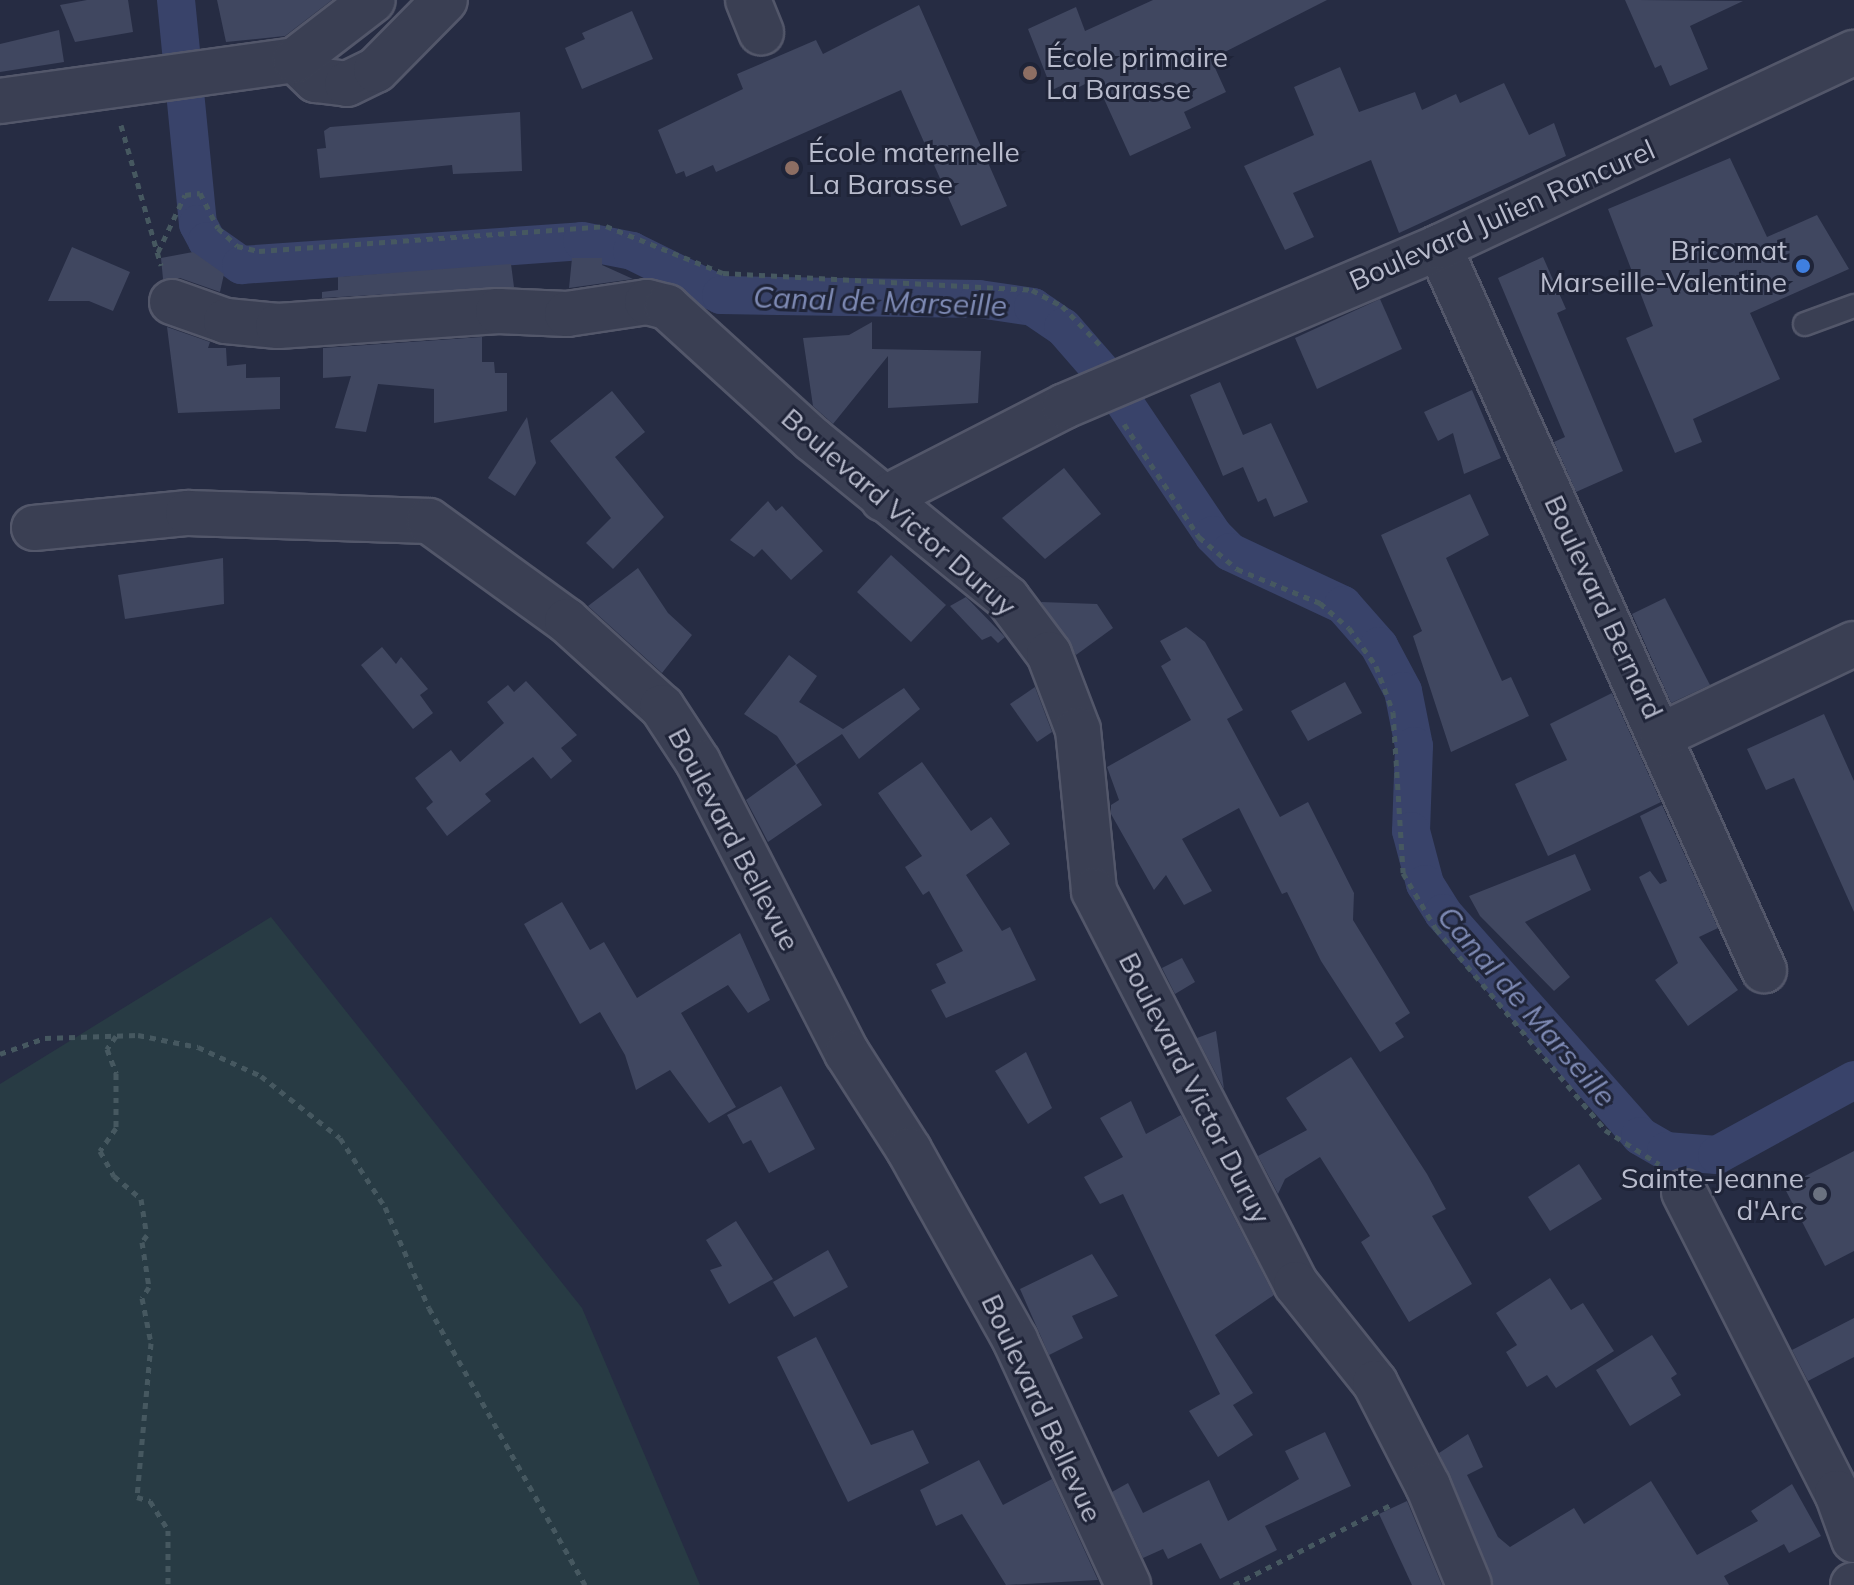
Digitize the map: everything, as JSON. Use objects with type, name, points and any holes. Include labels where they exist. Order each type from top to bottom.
[{"type":"street","points":[[0,101],[295,60],[373,0]]},
{"type":"street","points":[[295,60],[316,80],[347,84],[376,70],[445,0]]},
{"type":"street","name":"Boulevard Julien Rancurel","points":[[1093,394],[1439,247],[1854,53]]},
{"type":"street","name":"Boulevard Bernard","points":[[1439,247],[1662,735],[1764,970]]},
{"type":"street","name":"Boulevard Victor Duruy","points":[[172,302],[226,321],[278,326],[498,311],[567,314],[647,302],[667,307],[883,499],[1007,598],[1049,654],[1078,730],[1094,891],[1296,1284],[1375,1383],[1428,1486],[1469,1585]]},
{"type":"street","points":[[883,499],[1093,394]]},
{"type":"street","name":"Boulevard Bellevue","points":[[34,528],[188,513],[429,521],[567,621],[662,707],[704,775],[847,1053],[909,1150],[1015,1340],[1128,1585]]},
{"type":"street","points":[[1662,735],[1854,644]]},
{"type":"street","points":[[1684,1192],[1837,1493],[1854,1540]]},
{"type":"lane","points":[[1805,324],[1854,306]]},
{"type":"path","points":[[109,85],[172,302]]},
{"type":"path","points":[[158,252],[185,195],[200,193]]},
{"type":"path","points":[[1093,394],[1199,537],[1237,569],[1320,603],[1349,628],[1376,666],[1393,712],[1403,873],[1436,929],[1605,1130],[1661,1166],[1684,1192]]},
{"type":"path","points":[[116,1036],[107,1049],[118,1094],[116,1128],[100,1151],[114,1176],[141,1199],[147,1235],[142,1242],[149,1287],[142,1298],[151,1343],[137,1497],[150,1501],[168,1530],[168,1585]]},
{"type":"path","points":[[0,1054],[45,1038],[116,1036],[198,1047],[261,1076],[340,1138],[385,1207],[429,1308],[585,1585]]},
{"type":"path","points":[[1234,1585],[1428,1486]]},
{"type":"shaded area","points":[[271,917],[582,1308],[700,1585],[0,1585],[0,1084]]},
{"type":"building","points":[[87,0],[128,0],[133,32],[75,42],[60,5]]},
{"type":"building","points":[[217,0],[332,0],[285,36],[226,42]]},
{"type":"building","points":[[1153,0],[1327,0],[1211,59],[1226,92],[1184,112],[1191,128],[1130,156],[1095,79],[1071,91],[1067,83],[1052,90],[1028,29],[1076,7],[1085,31]]},
{"type":"building","points":[[1625,0],[1743,1],[1690,26],[1708,69],[1670,86],[1661,65],[1655,68]]},
{"type":"building","points":[[919,5],[1007,206],[961,226],[901,90],[716,172],[713,165],[686,177],[684,171],[676,174],[658,130],[743,89],[737,74],[816,40],[823,54]]},
{"type":"building","points":[[632,11],[653,59],[582,89],[565,48],[585,39],[582,33]]},
{"type":"building","points":[[59,30],[64,62],[0,72],[0,44]]},
{"type":"building","points":[[1340,67],[1359,112],[1415,92],[1422,110],[1456,94],[1460,103],[1504,83],[1529,135],[1554,123],[1566,156],[1399,233],[1371,160],[1293,193],[1314,237],[1285,250],[1244,166],[1314,135],[1294,87]]},
{"type":"building","points":[[520,112],[522,171],[453,174],[452,165],[320,178],[317,149],[326,148],[324,131],[330,127]]},
{"type":"building","points":[[1730,158],[1767,237],[1817,215],[1849,269],[1750,313],[1780,379],[1693,419],[1702,442],[1675,453],[1626,338],[1653,326],[1608,209]]},
{"type":"building","points":[[72,247],[130,272],[113,311],[89,301],[48,301]]},
{"type":"building","points":[[193,252],[224,274],[220,292],[180,278],[163,279],[161,258]]},
{"type":"building","points":[[1543,257],[1566,309],[1557,313],[1623,471],[1576,492],[1554,442],[1565,437],[1498,278]]},
{"type":"building","points":[[572,258],[602,258],[602,265],[633,279],[569,288]]},
{"type":"building","points":[[511,264],[514,287],[322,298],[322,292],[338,290],[338,277]]},
{"type":"building","points":[[1380,299],[1402,349],[1317,389],[1295,338]]},
{"type":"building","points":[[872,322],[872,349],[981,351],[978,403],[888,408],[888,356],[833,424],[813,406],[803,338],[849,335]]},
{"type":"building","points":[[167,327],[210,342],[208,348],[226,348],[227,366],[246,364],[246,378],[280,377],[280,409],[178,413]]},
{"type":"building","points":[[482,337],[482,362],[494,362],[495,373],[507,373],[507,411],[434,423],[434,389],[378,384],[366,432],[335,428],[351,376],[323,378],[323,348]]},
{"type":"building","points":[[1220,382],[1243,435],[1271,423],[1308,502],[1274,517],[1266,498],[1258,502],[1243,467],[1223,476],[1190,395]]},
{"type":"building","points":[[1472,390],[1501,458],[1464,474],[1453,433],[1438,441],[1424,412]]},
{"type":"building","points":[[612,391],[645,432],[615,457],[664,517],[613,569],[586,543],[611,518],[550,441]]},
{"type":"building","points":[[527,417],[536,463],[515,496],[488,478]]},
{"type":"building","points":[[1064,468],[1101,514],[1045,559],[1002,518]]},
{"type":"building","points":[[1470,494],[1489,535],[1446,558],[1502,681],[1511,677],[1529,716],[1451,752],[1413,636],[1422,631],[1381,535]]},
{"type":"building","points":[[768,501],[776,511],[782,506],[823,551],[791,580],[762,549],[754,557],[730,540]]},
{"type":"building","points":[[891,555],[946,605],[911,642],[857,592]]},
{"type":"building","points":[[223,558],[224,604],[125,619],[118,575]]},
{"type":"building","points":[[638,568],[668,613],[692,635],[662,673],[588,606]]},
{"type":"building","points":[[966,597],[1005,637],[998,643],[991,636],[982,640],[950,606]]},
{"type":"building","points":[[1665,598],[1710,685],[1671,703],[1632,614]]},
{"type":"building","points":[[1041,602],[1097,604],[1113,628],[1076,655]]},
{"type":"building","points":[[1186,627],[1205,642],[1243,710],[1227,719],[1280,817],[1308,802],[1354,893],[1353,920],[1410,1013],[1395,1023],[1404,1037],[1380,1052],[1321,961],[1287,892],[1282,894],[1239,808],[1182,839],[1212,891],[1184,905],[1166,875],[1154,890],[1111,814],[1111,805],[1119,800],[1107,767],[1191,720],[1161,666],[1171,660],[1160,641]]},
{"type":"building","points":[[382,647],[396,664],[401,657],[428,689],[420,695],[433,713],[413,729],[361,665]]},
{"type":"building","points":[[789,655],[817,676],[799,702],[843,729],[904,688],[920,709],[859,759],[842,734],[796,765],[822,805],[768,842],[746,800],[796,764],[777,736],[744,714]]},
{"type":"building","points":[[526,681],[577,735],[561,748],[572,761],[551,779],[533,757],[485,794],[491,801],[447,836],[426,808],[433,802],[415,778],[451,750],[460,762],[504,723],[487,702],[508,685],[514,692]]},
{"type":"building","points":[[1345,682],[1362,713],[1308,741],[1291,711]]},
{"type":"building","points":[[1035,687],[1052,732],[1037,742],[1010,704]]},
{"type":"building","points":[[1612,693],[1661,802],[1548,856],[1515,784],[1567,760],[1550,724]]},
{"type":"building","points":[[1824,714],[1854,781],[1854,912],[1794,778],[1766,790],[1747,749]]},
{"type":"building","points":[[922,762],[971,831],[991,817],[1010,844],[966,875],[1002,931],[1010,927],[1036,980],[946,1018],[931,990],[946,983],[936,964],[963,951],[929,891],[923,895],[905,867],[922,856],[878,793]]},
{"type":"building","points":[[1662,805],[1718,928],[1699,937],[1738,990],[1688,1026],[1655,980],[1678,963],[1639,877],[1650,871],[1660,884],[1667,881],[1640,816]]},
{"type":"building","points":[[1575,854],[1591,890],[1525,922],[1570,977],[1554,991],[1480,916],[1469,896]]},
{"type":"building","points":[[562,902],[590,950],[604,942],[637,998],[740,933],[770,1000],[748,1013],[728,985],[681,1013],[736,1107],[709,1123],[670,1070],[636,1090],[625,1055],[600,1012],[580,1024],[524,924]]},
{"type":"building","points":[[1182,958],[1195,982],[1175,994],[1162,968]]},
{"type":"building","points":[[1216,1031],[1224,1089],[1197,1038]]},
{"type":"building","points":[[1026,1052],[1052,1108],[1028,1124],[995,1071]]},
{"type":"building","points":[[1351,1057],[1427,1174],[1446,1209],[1432,1216],[1472,1284],[1409,1322],[1361,1242],[1370,1236],[1320,1157],[1285,1179],[1278,1194],[1258,1156],[1307,1130],[1286,1098]]},
{"type":"building","points":[[781,1086],[815,1149],[769,1173],[751,1140],[743,1144],[727,1115]]},
{"type":"building","points":[[1131,1101],[1146,1134],[1181,1115],[1274,1295],[1215,1335],[1253,1393],[1233,1405],[1253,1435],[1218,1457],[1189,1411],[1220,1394],[1123,1194],[1100,1204],[1084,1177],[1123,1157],[1100,1118]]},
{"type":"building","name":"Sainte-Jeanne d'Arc","points":[[1854,1151],[1854,1251],[1825,1266],[1784,1187]]},
{"type":"building","points":[[1579,1164],[1602,1199],[1550,1231],[1528,1197]]},
{"type":"building","points":[[736,1221],[773,1279],[729,1304],[710,1270],[722,1266],[706,1240]]},
{"type":"building","points":[[828,1250],[848,1287],[794,1317],[773,1282]]},
{"type":"building","points":[[1092,1254],[1118,1296],[1072,1316],[1083,1338],[1049,1355],[1020,1289]]},
{"type":"building","points":[[1550,1278],[1571,1310],[1583,1303],[1614,1351],[1556,1388],[1547,1375],[1527,1387],[1506,1352],[1517,1345],[1496,1313]]},
{"type":"building","points":[[1854,1318],[1854,1357],[1808,1381],[1792,1350]]},
{"type":"building","points":[[1652,1335],[1677,1374],[1671,1378],[1681,1395],[1630,1426],[1596,1370]]},
{"type":"building","points":[[816,1337],[871,1445],[913,1430],[929,1463],[848,1502],[777,1357]]},
{"type":"building","points":[[1325,1432],[1351,1486],[1265,1526],[1277,1550],[1220,1579],[1201,1543],[1168,1559],[1163,1549],[1143,1558],[1112,1492],[1128,1483],[1143,1513],[1209,1480],[1228,1521],[1299,1479],[1285,1451]]},
{"type":"building","points":[[1468,1434],[1483,1467],[1467,1475],[1498,1537],[1510,1547],[1574,1508],[1584,1524],[1651,1481],[1697,1555],[1758,1521],[1751,1511],[1792,1484],[1821,1536],[1789,1553],[1784,1544],[1724,1576],[1729,1585],[1493,1585],[1439,1453]]},
{"type":"building","points":[[979,1460],[1003,1505],[1052,1479],[1098,1580],[1006,1585],[962,1514],[936,1526],[920,1490]]},
{"type":"building","points":[[1407,1501],[1442,1585],[1412,1585],[1379,1514]]},
{"type":"waterway","name":"Canal de Marseille","points":[[176,0],[198,224],[207,241],[241,265],[582,241],[632,251],[721,295],[979,299],[1033,307],[1063,327],[1109,380],[1213,535],[1230,552],[1343,605],[1379,646],[1403,691],[1414,746],[1411,831],[1425,884],[1443,913],[1640,1136],[1666,1151],[1717,1155],[1854,1080]]},
{"type":"place","name":"École primaire La Barasse","points":[[1030,73]]},
{"type":"place","name":"École maternelle La Barasse","points":[[792,168]]},
{"type":"place","name":"Bricomat Marseille-Valentine","points":[[1803,266]]},
{"type":"place","name":"Sainte-Jeanne d'Arc","points":[[1820,1194]]}]
